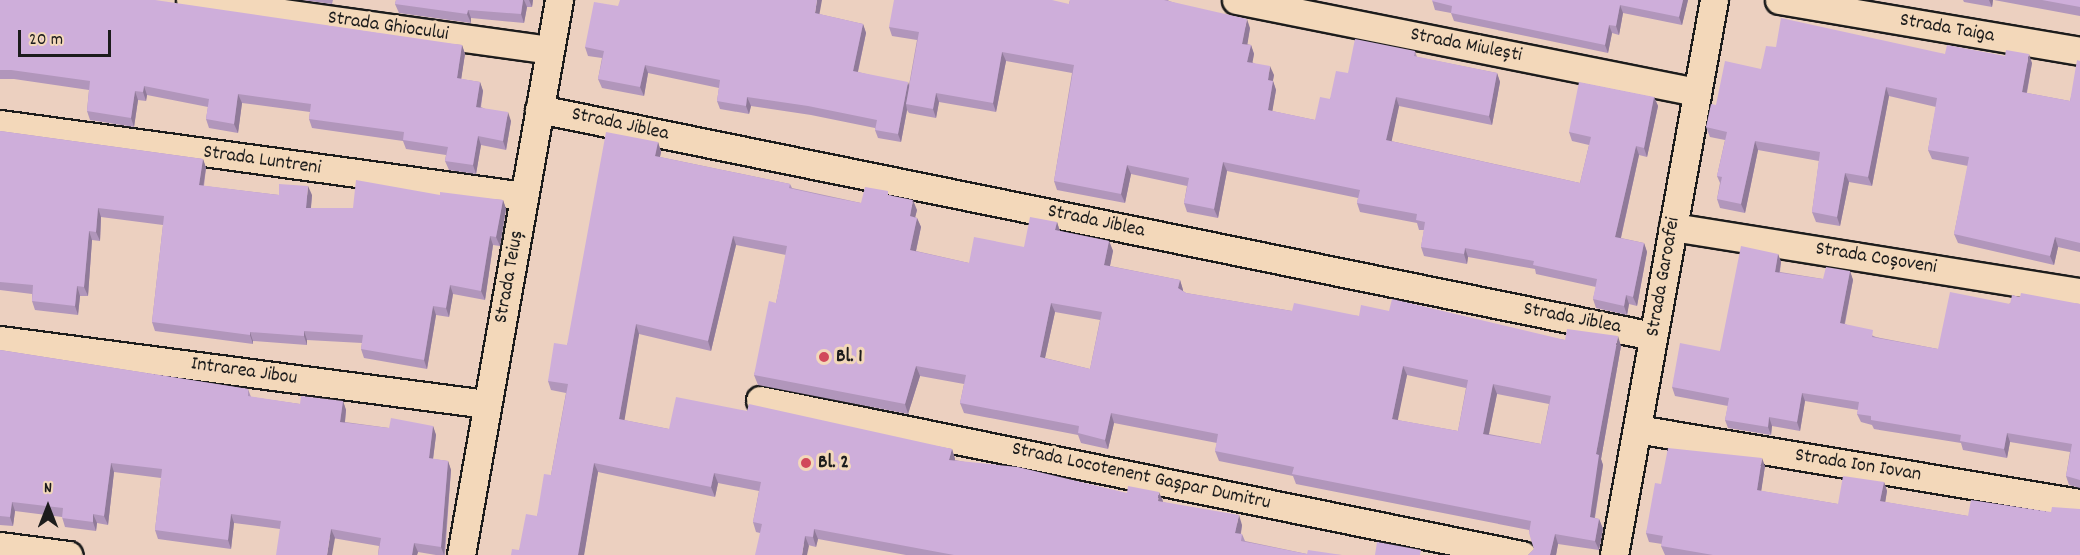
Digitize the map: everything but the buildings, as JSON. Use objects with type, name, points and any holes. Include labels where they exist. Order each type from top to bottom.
[{"type":"street","name":"Strada Ghiocului","points":[[190,0],[550,50]]},
{"type":"street","name":"Strada Teiuș","points":[[461,555],[559,0]]},
{"type":"street","name":"Strada Miulești","points":[[1236,0],[1697,92]]},
{"type":"street","name":"Strada Garoafei","points":[[1614,555],[1714,0]]},
{"type":"street","name":"Strada Taiga","points":[[1779,0],[2080,51]]},
{"type":"street","name":"Strada Jiblea","points":[[539,109],[1653,336]]},
{"type":"street","name":"Strada Luntreni","points":[[0,124],[524,196]]},
{"type":"street","name":"Strada Coșoveni","points":[[1673,227],[2080,292]]},
{"type":"street","name":"Intrarea Jibou","points":[[0,340],[487,404]]},
{"type":"street","name":"Strada Locotenent Gașpar Dumitru","points":[[760,400],[1522,555]]},
{"type":"street","name":"Strada Ion Iovan","points":[[1636,429],[2080,503]]},
{"type":"street","points":[[0,546],[68,555]]},
{"type":"place","name":"Bl. 1","points":[[824,357]]},
{"type":"place","name":"Bl. 2","points":[[806,463]]}]
